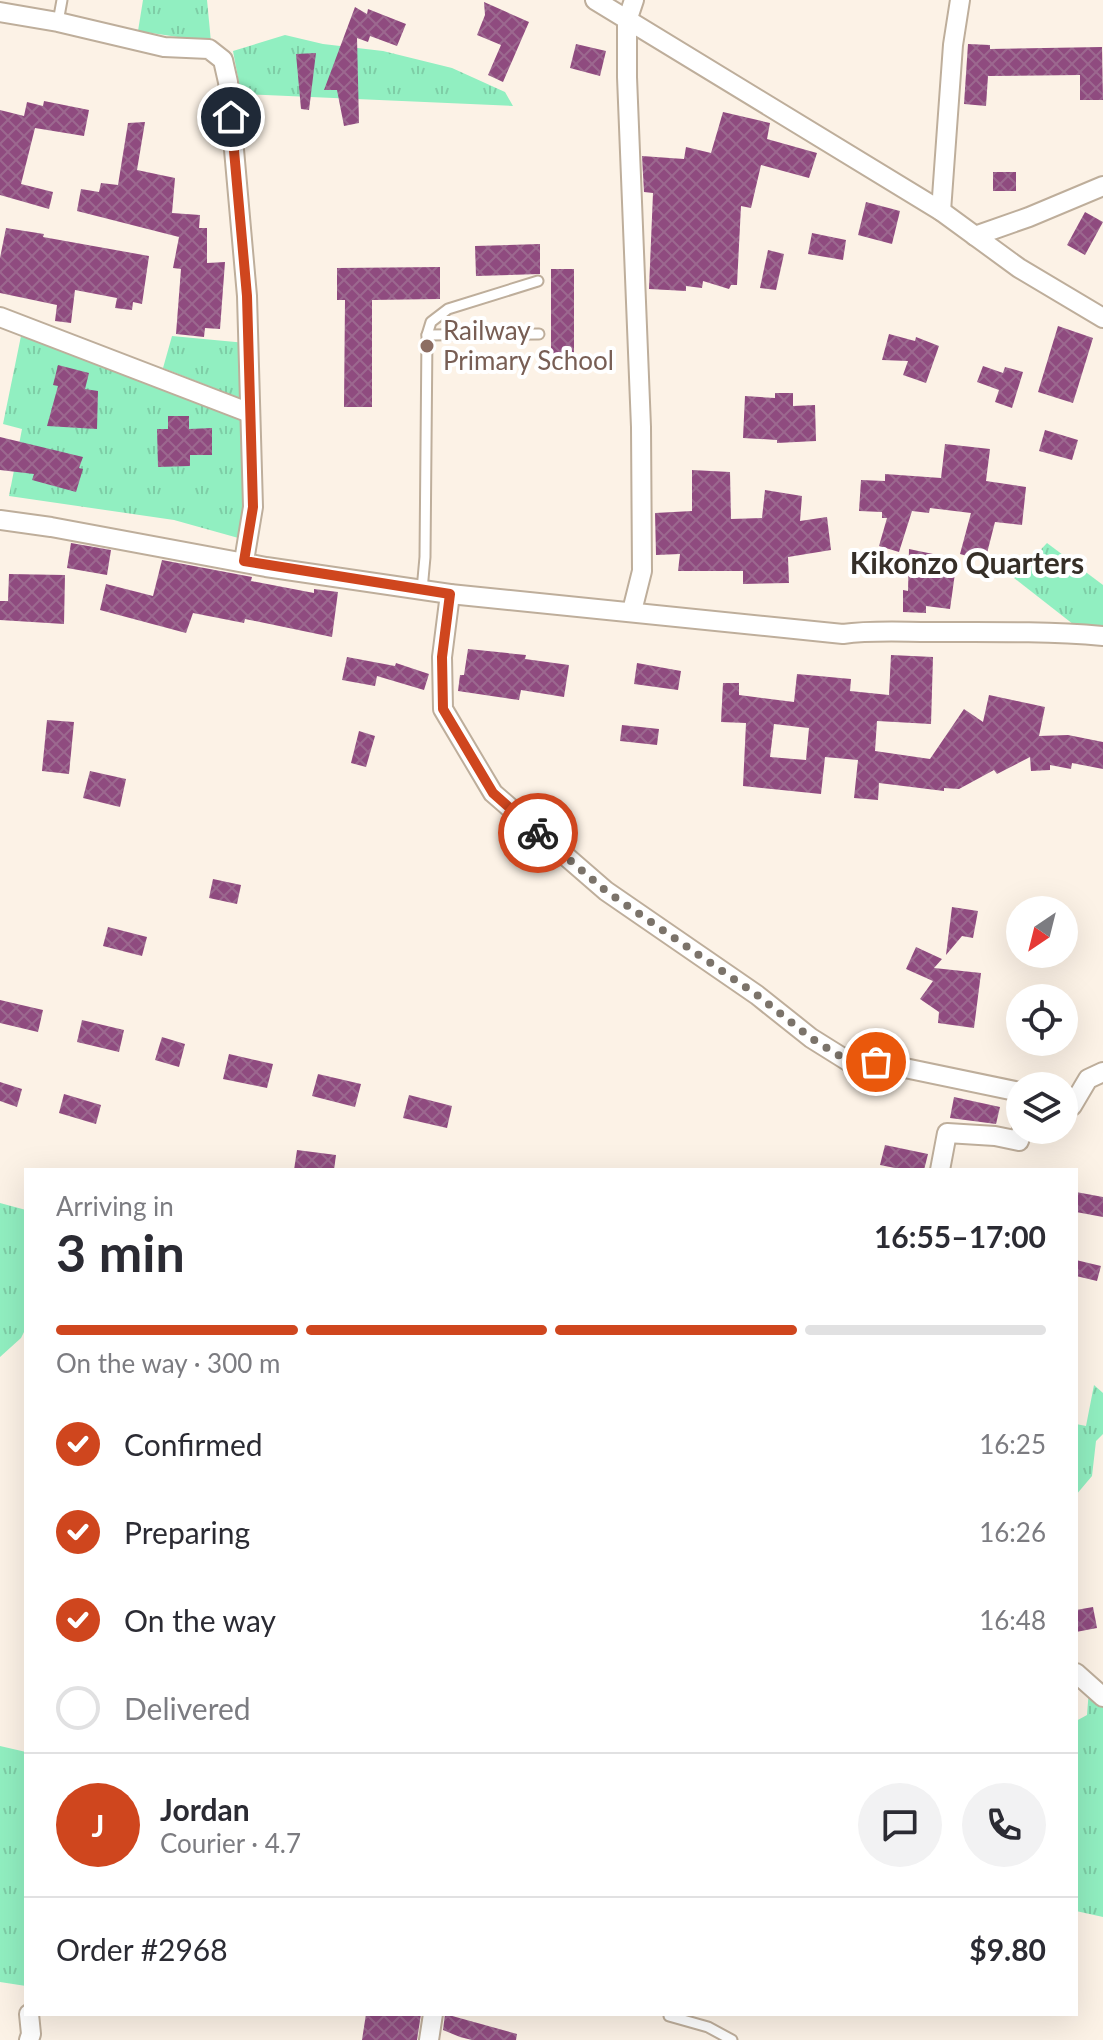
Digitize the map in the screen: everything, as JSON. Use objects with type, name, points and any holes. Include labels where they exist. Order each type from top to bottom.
[{"type":"street","points":[[595,0],[941,211],[1019,268],[1103,318]]},
{"type":"street","points":[[632,611],[642,571],[642,470],[627,77],[627,21],[634,0]]},
{"type":"street","points":[[941,211],[953,45],[960,0]]},
{"type":"street","points":[[0,12],[164,47],[209,49],[223,60],[247,296],[253,507],[244,561]]},
{"type":"street","points":[[975,236],[1103,186]]},
{"type":"street","points":[[0,317],[250,413]]},
{"type":"street","points":[[0,520],[450,594],[843,634],[987,630],[1103,636]]},
{"type":"street","points":[[450,594],[442,657],[443,709],[493,793],[554,848],[606,891],[757,995],[811,1038],[851,1063],[876,1062],[1006,1089]]},
{"type":"street","points":[[1078,1098],[1095,1076]]},
{"type":"street","points":[[940,1168],[947,1133],[1006,1138]]},
{"type":"street","points":[[1078,1675],[1103,1697]]},
{"type":"street","points":[[29,2016],[29,2040]]},
{"type":"street","points":[[429,2040],[433,2016]]},
{"type":"lane","points":[[58,22],[62,0]]},
{"type":"lane","points":[[422,590],[427,335],[431,322],[448,309],[538,281]]},
{"type":"lane","points":[[427,335],[539,334]]},
{"type":"lane","points":[[669,2016],[708,2027],[732,2040]]},
{"type":"green space","points":[[143,0],[207,0],[211,42],[138,31]]},
{"type":"green space","points":[[285,35],[323,44],[383,51],[452,68],[505,92],[513,106],[241,94],[233,51]]},
{"type":"green space","points":[[21,336],[238,415],[247,444],[248,460],[242,539],[174,520],[9,496],[22,429],[3,424]]},
{"type":"green space","points":[[172,336],[246,343],[247,401],[163,368]]},
{"type":"green space","points":[[1047,543],[1103,585],[1103,631],[1078,628],[1014,578]]},
{"type":"green space","points":[[0,1203],[24,1209],[24,1332],[0,1357]]},
{"type":"green space","points":[[1094,1385],[1103,1393],[1103,1434],[1096,1441],[1092,1476],[1078,1493],[1078,1424],[1086,1426]]},
{"type":"green space","points":[[1089,1689],[1103,1705],[1103,1917],[1078,1911],[1078,1720],[1087,1715]]},
{"type":"green space","points":[[0,1746],[24,1752],[24,1986],[0,1982]]},
{"type":"building","points":[[484,2],[529,22],[503,82],[488,75],[501,45],[477,35],[485,15]]},
{"type":"building","points":[[355,7],[367,14],[368,9],[406,24],[397,46],[370,36],[368,42],[357,38],[359,123],[344,126],[337,90],[324,90]]},
{"type":"building","points":[[576,44],[606,51],[600,76],[570,68]]},
{"type":"building","points":[[968,44],[990,45],[990,49],[1102,47],[1103,100],[1080,100],[1080,75],[988,76],[986,106],[964,104]]},
{"type":"building","points":[[316,53],[309,110],[301,109],[296,54]]},
{"type":"building","points":[[44,101],[89,110],[84,136],[35,128],[21,184],[53,192],[49,209],[0,195],[0,110],[24,116],[27,102],[43,106]]},
{"type":"building","points":[[723,112],[770,123],[767,139],[817,153],[809,178],[761,165],[751,208],[741,206],[737,285],[731,285],[729,289],[703,281],[702,288],[686,286],[686,291],[649,289],[653,193],[644,192],[642,156],[684,159],[686,147],[711,153]]},
{"type":"building","points":[[145,122],[137,170],[175,178],[172,213],[200,215],[199,228],[207,228],[207,263],[225,262],[220,329],[205,328],[204,337],[176,334],[181,269],[173,268],[179,237],[77,211],[81,189],[99,192],[101,183],[118,185],[128,123]]},
{"type":"building","points":[[993,172],[1016,172],[1016,191],[993,191]]},
{"type":"building","points":[[866,202],[900,211],[892,244],[858,235]]},
{"type":"building","points":[[1085,212],[1103,222],[1085,255],[1067,245]]},
{"type":"building","points":[[6,228],[149,256],[142,304],[133,302],[132,310],[115,308],[117,298],[75,290],[71,323],[55,321],[57,305],[0,293],[0,258]]},
{"type":"building","points":[[812,233],[846,240],[843,260],[808,254]]},
{"type":"building","points":[[540,244],[540,274],[476,276],[475,246]]},
{"type":"building","points":[[768,250],[784,254],[776,290],[760,288]]},
{"type":"building","points":[[440,267],[440,299],[372,300],[372,407],[344,407],[345,300],[337,300],[337,268]]},
{"type":"building","points":[[551,269],[574,269],[574,361],[551,361]]},
{"type":"building","points":[[1058,326],[1093,338],[1073,403],[1038,392]]},
{"type":"building","points":[[889,334],[915,341],[916,337],[939,346],[926,383],[903,375],[908,361],[882,360]]},
{"type":"building","points":[[58,365],[89,373],[85,389],[98,391],[97,429],[47,426],[58,386],[53,385]]},
{"type":"building","points":[[983,366],[1003,373],[1005,367],[1023,372],[1012,408],[995,402],[999,390],[977,382]]},
{"type":"building","points":[[775,393],[793,393],[793,406],[815,405],[816,441],[777,443],[777,440],[743,438],[745,396],[775,398]]},
{"type":"building","points":[[168,416],[189,416],[189,429],[212,428],[212,455],[190,455],[190,466],[158,467],[157,429],[168,429]]},
{"type":"building","points":[[1045,430],[1078,440],[1072,460],[1039,451]]},
{"type":"building","points":[[0,437],[83,457],[76,492],[32,480],[34,474],[0,470]]},
{"type":"building","points":[[945,444],[990,449],[986,481],[1026,487],[1022,525],[995,522],[985,561],[960,554],[971,513],[930,508],[929,513],[912,511],[899,552],[879,546],[887,518],[882,518],[882,512],[859,511],[861,480],[885,481],[885,474],[941,478]]},
{"type":"building","points":[[692,470],[730,472],[731,519],[762,518],[765,490],[802,496],[800,521],[827,517],[831,550],[788,557],[789,583],[743,584],[743,571],[678,571],[680,554],[656,555],[655,513],[692,511]]},
{"type":"building","points":[[71,543],[111,550],[107,575],[67,568]]},
{"type":"building","points":[[909,549],[957,559],[950,609],[926,606],[926,613],[903,612],[903,590],[908,591]]},
{"type":"building","points":[[162,560],[252,577],[251,581],[314,593],[314,589],[338,592],[332,637],[245,619],[244,623],[193,613],[186,633],[100,610],[106,584],[153,596]]},
{"type":"building","points":[[9,574],[65,575],[64,624],[0,620],[0,601],[8,601]]},
{"type":"building","points":[[468,649],[526,655],[525,659],[569,665],[564,697],[521,690],[519,700],[458,691]]},
{"type":"building","points":[[891,655],[933,657],[931,724],[877,721],[875,751],[930,759],[964,709],[983,722],[989,695],[1045,707],[1039,736],[1068,735],[1103,742],[1103,769],[1072,763],[1071,769],[1050,765],[1050,770],[1031,771],[1030,757],[997,774],[994,770],[959,789],[944,788],[944,791],[879,783],[878,800],[854,798],[858,760],[825,757],[821,794],[743,786],[746,723],[721,722],[723,683],[739,683],[739,695],[794,702],[797,674],[851,679],[850,691],[889,695]],"holes":[[[774,724],[809,728],[806,760],[770,757]]]},
{"type":"building","points":[[347,657],[395,666],[396,663],[429,674],[424,690],[377,676],[375,686],[342,680]]},
{"type":"building","points":[[637,663],[681,671],[678,690],[634,684]]},
{"type":"building","points":[[47,720],[74,722],[69,774],[42,771]]},
{"type":"building","points":[[622,725],[659,729],[657,745],[620,741]]},
{"type":"building","points":[[359,731],[375,736],[366,767],[351,763]]},
{"type":"building","points":[[90,771],[126,779],[120,807],[83,798]]},
{"type":"building","points":[[213,879],[241,885],[237,904],[209,898]]},
{"type":"building","points":[[952,907],[978,911],[973,938],[962,936],[946,955]]},
{"type":"building","points":[[108,927],[147,937],[142,956],[103,946]]},
{"type":"building","points":[[916,947],[942,959],[934,968],[981,973],[974,1028],[938,1023],[939,1012],[920,999],[933,981],[906,969]]},
{"type":"building","points":[[0,1000],[43,1010],[38,1032],[0,1023]]},
{"type":"building","points":[[82,1020],[124,1030],[119,1052],[77,1042]]},
{"type":"building","points":[[162,1037],[185,1044],[179,1067],[155,1060]]},
{"type":"building","points":[[229,1054],[273,1064],[267,1088],[223,1079]]},
{"type":"building","points":[[318,1074],[361,1084],[355,1107],[312,1096]]},
{"type":"building","points":[[0,1082],[22,1089],[17,1107],[0,1101]]},
{"type":"building","points":[[64,1094],[101,1105],[96,1124],[59,1113]]},
{"type":"building","points":[[409,1095],[452,1106],[447,1128],[403,1118]]},
{"type":"building","points":[[954,1097],[1000,1107],[996,1124],[950,1118]]},
{"type":"building","points":[[885,1145],[928,1154],[924,1168],[880,1165]]},
{"type":"building","points":[[297,1150],[336,1155],[334,1168],[294,1168]]},
{"type":"building","points":[[1078,1192],[1103,1197],[1103,1217],[1078,1212]]},
{"type":"building","points":[[1078,1260],[1101,1266],[1097,1281],[1078,1276]]},
{"type":"building","points":[[1093,1607],[1097,1628],[1078,1632],[1078,1610]]},
{"type":"building","points":[[366,2016],[421,2016],[417,2040],[362,2040]]},
{"type":"building","points":[[445,2016],[452,2016],[517,2034],[516,2040],[472,2040],[443,2030]]},
{"type":"way so far","points":[[538,833],[606,891],[757,995],[811,1038],[851,1063],[876,1062]]},
{"type":"place","name":"Railway Primary School","points":[[427,346]]},
{"type":"district","name":"Kikonzo Quarters","points":[[967,564]]},
{"type":"route","points":[[231,117],[247,296],[253,507],[244,561],[266,567],[450,594],[442,657],[443,709],[493,793],[538,833]]}]
